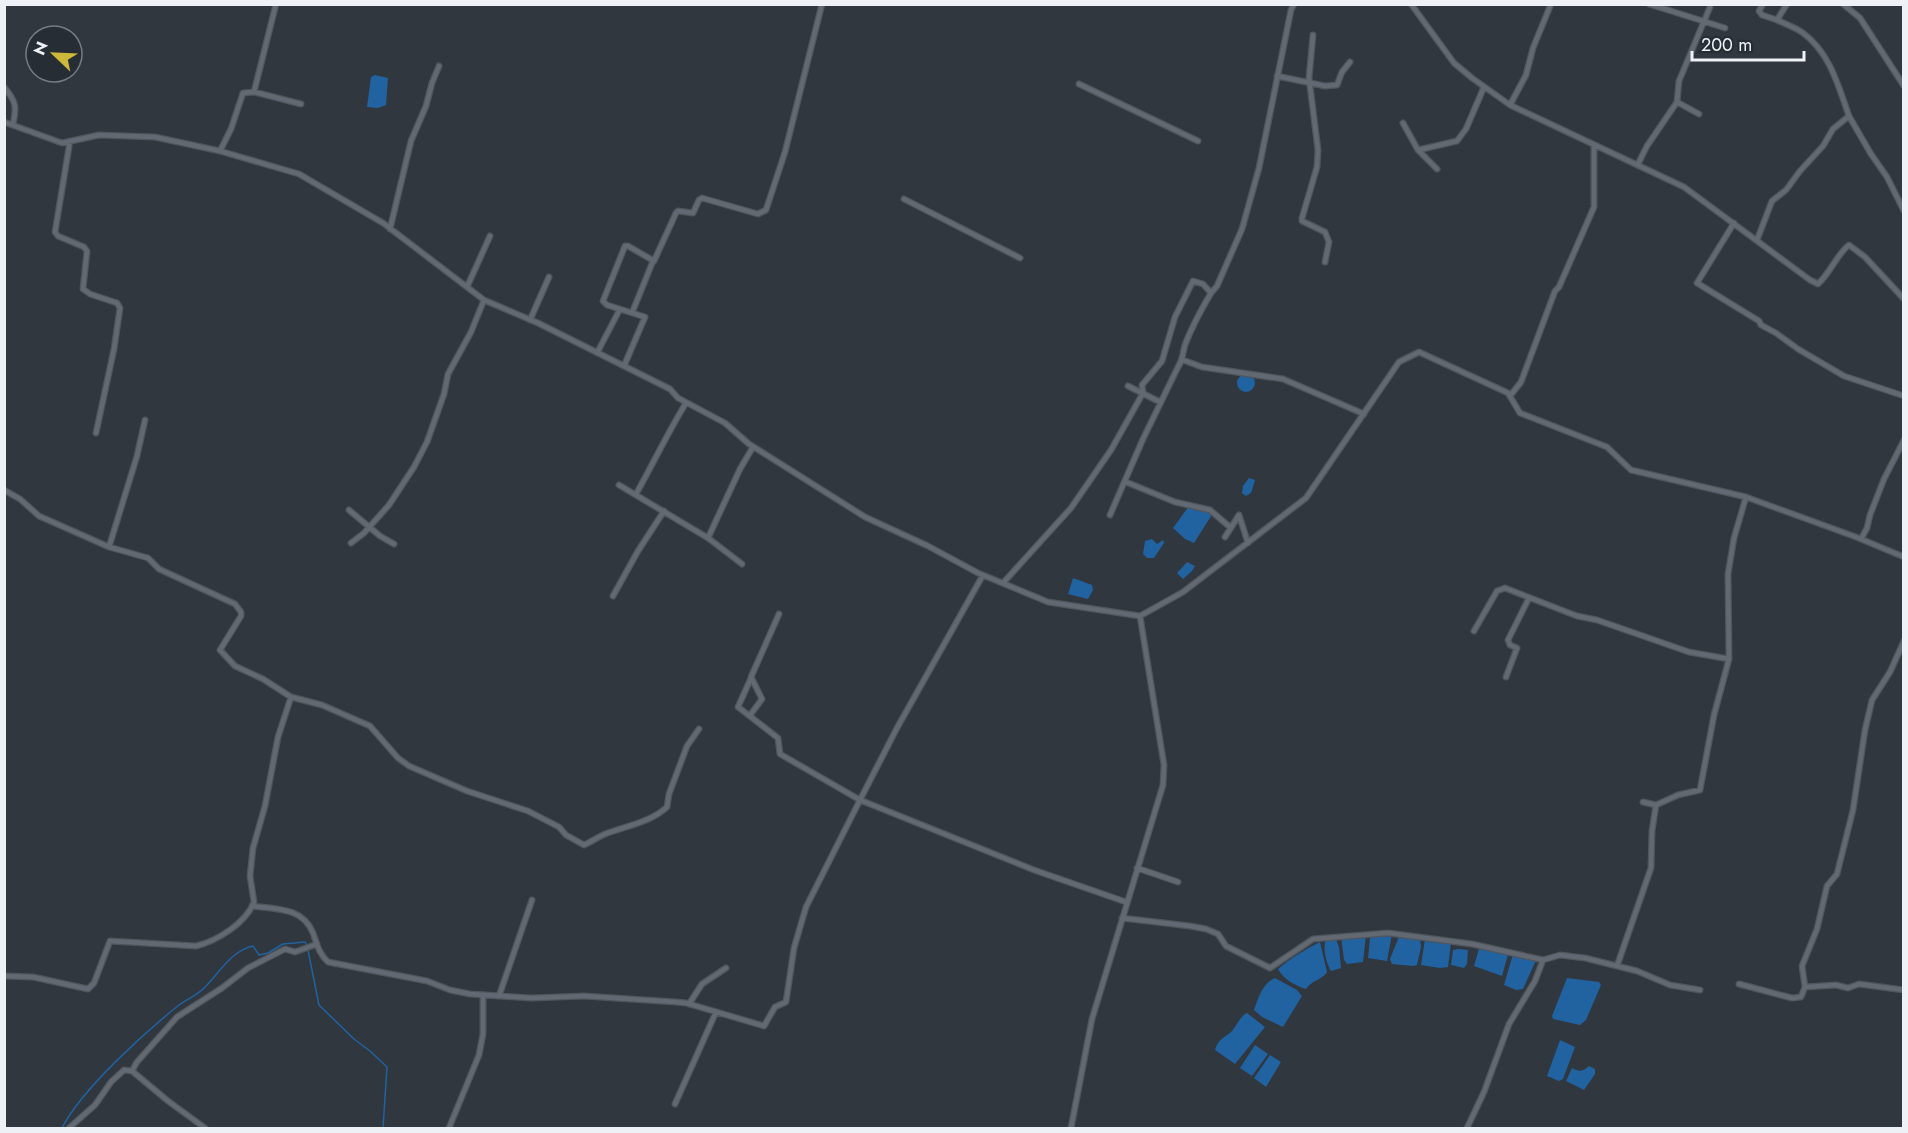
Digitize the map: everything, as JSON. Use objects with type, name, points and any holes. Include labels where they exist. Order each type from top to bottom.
[{"type":"street","points":[[254,92],[276,4]]},
{"type":"street","points":[[632,312],[653,261],[678,211],[693,213],[700,199],[758,214],[766,210],[784,152],[822,4]]},
{"type":"street","points":[[1110,515],[1143,439],[1183,360],[1184,349],[1197,316],[1217,286],[1242,229],[1259,168],[1294,4]]},
{"type":"street","points":[[1411,4],[1454,63],[1510,105],[1684,187],[1818,284],[1828,275],[1844,249],[1850,245],[1865,257],[1904,299]]},
{"type":"street","points":[[1510,105],[1526,75],[1533,48],[1551,4]]},
{"type":"street","points":[[1649,4],[1725,28]]},
{"type":"street","points":[[1763,4],[1759,11],[1762,15],[1803,33],[1823,53],[1831,65],[1849,116],[1887,177],[1904,211]]},
{"type":"street","points":[[1777,20],[1787,4]]},
{"type":"street","points":[[1843,4],[1860,18],[1904,86]]},
{"type":"street","points":[[1638,164],[1647,146],[1677,102],[1679,81],[1710,7]]},
{"type":"street","points":[[1313,35],[1309,78],[1318,150],[1317,167],[1302,221],[1325,232],[1329,242],[1324,262]]},
{"type":"street","points":[[1277,76],[1325,86],[1337,85],[1341,72],[1350,62]]},
{"type":"street","points":[[390,229],[411,141],[426,106],[439,66]]},
{"type":"street","points":[[1079,84],[1198,141]]},
{"type":"street","points":[[4,87],[13,99],[16,109],[13,124]]},
{"type":"street","points":[[1418,150],[1457,141],[1466,129],[1484,87]]},
{"type":"street","points":[[220,151],[231,129],[243,93],[254,92],[301,104]]},
{"type":"street","points":[[1677,102],[1699,114]]},
{"type":"street","points":[[1757,240],[1772,201],[1786,190],[1823,146],[1833,129],[1849,116]]},
{"type":"street","points":[[4,122],[62,143],[99,135],[155,137],[220,151],[299,174],[383,223],[484,300],[530,320],[670,389],[686,403],[725,423],[753,447],[866,517],[983,575],[1048,602],[1140,616],[1183,592],[1306,498],[1399,362],[1419,352],[1499,389],[1510,396],[1520,413],[1607,447],[1631,470],[1746,497],[1904,557]]},
{"type":"street","points":[[1403,123],[1418,150],[1437,170]]},
{"type":"street","points":[[70,141],[55,232],[58,236],[84,247],[87,251],[82,289],[117,303],[120,308],[114,349],[96,433]]},
{"type":"street","points":[[1510,396],[1521,382],[1555,291],[1559,287],[1594,207],[1594,146]]},
{"type":"street","points":[[904,198],[1020,258]]},
{"type":"street","points":[[1734,223],[1697,283],[1759,321],[1761,325],[1798,349],[1845,376],[1904,396]]},
{"type":"street","points":[[467,287],[490,236]]},
{"type":"street","points":[[624,366],[645,317],[607,305],[603,301],[625,246],[653,261]]},
{"type":"street","points":[[530,320],[549,277]]},
{"type":"street","points":[[1003,584],[1071,508],[1111,450],[1143,393],[1142,385],[1162,361],[1175,317],[1193,281],[1203,284],[1212,293]]},
{"type":"street","points":[[351,543],[370,527],[389,505],[414,467],[427,442],[444,394],[448,374],[471,332],[484,300]]},
{"type":"street","points":[[597,353],[620,309]]},
{"type":"street","points":[[1183,360],[1202,367],[1283,379],[1364,414]]},
{"type":"street","points":[[1128,386],[1161,402]]},
{"type":"street","points":[[636,494],[686,403]]},
{"type":"street","points":[[109,547],[137,456],[144,420]]},
{"type":"street","points":[[1861,539],[1884,479],[1904,441]]},
{"type":"street","points":[[708,538],[740,469],[753,447]]},
{"type":"street","points":[[1126,482],[1175,502],[1210,510],[1231,528]]},
{"type":"street","points":[[619,484],[708,538],[742,564]]},
{"type":"street","points":[[4,490],[20,499],[39,516],[109,547],[150,559],[159,569],[235,604],[241,612],[240,616],[220,650],[236,666],[263,679],[291,697],[322,705],[370,726],[398,758],[409,766],[467,790],[528,811],[559,827],[566,835],[584,845],[603,835],[651,817],[667,807],[669,795],[687,746],[699,729]]},
{"type":"street","points":[[1643,802],[1656,805],[1678,795],[1700,790],[1714,715],[1729,659],[1728,574],[1734,538],[1746,497]]},
{"type":"street","points":[[349,510],[394,544]]},
{"type":"street","points":[[613,596],[664,511]]},
{"type":"street","points":[[1225,537],[1239,515],[1248,543]]},
{"type":"street","points":[[252,906],[290,910],[300,915],[309,924],[322,956],[328,962],[427,981],[450,990],[483,995],[531,998],[584,996],[689,1004],[764,1026],[775,1007],[786,1002],[794,948],[806,907],[902,718],[983,575]]},
{"type":"street","points":[[1474,631],[1497,591],[1505,588],[1577,616],[1597,620],[1689,652],[1729,659]]},
{"type":"street","points":[[1506,677],[1516,648],[1507,643],[1529,598]]},
{"type":"street","points":[[779,615],[738,707],[778,738],[780,754],[860,800],[1034,870],[1126,902]]},
{"type":"street","points":[[1071,1128],[1092,1020],[1163,785],[1164,765],[1140,616]]},
{"type":"street","points":[[1739,984],[1792,998],[1801,997],[1805,987],[1802,966],[1817,929],[1827,886],[1838,874],[1853,810],[1872,700],[1890,672],[1904,641]]},
{"type":"street","points":[[751,677],[762,699],[751,717]]},
{"type":"street","points":[[4,976],[33,977],[88,989],[94,983],[110,942],[183,946],[205,944],[237,926],[254,902],[250,876],[254,840],[265,806],[278,737],[291,697]]},
{"type":"street","points":[[1617,966],[1651,868],[1652,831],[1656,805]]},
{"type":"street","points":[[1137,868],[1178,882]]},
{"type":"street","points":[[499,996],[532,900]]},
{"type":"street","points":[[1122,918],[1206,929],[1218,934],[1226,946],[1270,968],[1312,939],[1388,933],[1472,944],[1543,960],[1560,955],[1585,958],[1637,971],[1670,985],[1700,990]]},
{"type":"street","points":[[132,1071],[137,1062],[177,1017],[222,988],[241,972],[285,949],[295,952],[316,944]]},
{"type":"street","points":[[1467,1128],[1484,1092],[1509,1024],[1535,981],[1543,960]]},
{"type":"street","points":[[689,1004],[702,984],[726,968]]},
{"type":"street","points":[[1805,987],[1836,985],[1848,988],[1859,984],[1904,990]]},
{"type":"street","points":[[449,1128],[479,1055],[483,1034],[483,995]]},
{"type":"street","points":[[675,1104],[716,1012]]},
{"type":"street","points":[[69,1128],[95,1105],[111,1082],[124,1070],[132,1071],[206,1128]]},
{"type":"water","points":[[375,75],[388,78],[386,105],[378,108],[367,107],[371,77]]},
{"type":"water","points":[[1246,374],[1252,377],[1255,383],[1252,389],[1246,392],[1240,389],[1237,383],[1240,377]]},
{"type":"water","points":[[1249,478],[1255,480],[1251,493],[1246,496],[1242,493],[1243,486]]},
{"type":"water","points":[[1189,506],[1213,513],[1194,543],[1185,539],[1173,528]]},
{"type":"water","points":[[1152,539],[1157,544],[1163,540],[1164,543],[1154,558],[1147,558],[1143,554],[1145,541]]},
{"type":"water","points":[[1187,562],[1195,566],[1183,579],[1177,573]]},
{"type":"water","points":[[1073,578],[1092,585],[1093,590],[1088,599],[1068,594]]},
{"type":"water","points":[[1374,934],[1392,934],[1387,961],[1368,958],[1370,938]]},
{"type":"water","points":[[1400,934],[1420,938],[1421,947],[1417,965],[1392,964],[1390,959]]},
{"type":"water","points":[[1366,935],[1363,962],[1347,964],[1344,960],[1341,936]]},
{"type":"water","points":[[1336,939],[1339,947],[1341,968],[1331,971],[1325,948],[1326,940]]},
{"type":"water","points":[[1425,939],[1451,943],[1448,967],[1421,965]]},
{"type":"water","points":[[1320,942],[1327,972],[1322,977],[1306,989],[1290,982],[1280,973],[1278,969],[1283,965]]},
{"type":"water","points":[[1480,945],[1509,951],[1502,976],[1474,966]]},
{"type":"water","points":[[1453,950],[1468,950],[1467,964],[1464,968],[1451,965]]},
{"type":"water","points":[[1513,954],[1537,958],[1523,989],[1516,990],[1504,985]]},
{"type":"water","points":[[1275,978],[1297,990],[1302,996],[1283,1027],[1262,1017],[1254,1010],[1264,987]]},
{"type":"water","points":[[1567,978],[1599,982],[1601,985],[1586,1020],[1580,1025],[1553,1019],[1552,1016]]},
{"type":"water","points":[[1247,1013],[1265,1027],[1235,1064],[1215,1050],[1220,1041]]},
{"type":"water","points":[[1560,1040],[1575,1047],[1563,1079],[1559,1081],[1547,1076]]},
{"type":"water","points":[[1255,1045],[1268,1054],[1252,1076],[1240,1068]]},
{"type":"water","points":[[1270,1055],[1281,1062],[1266,1087],[1254,1078]]},
{"type":"water","points":[[1589,1066],[1595,1069],[1595,1074],[1584,1090],[1566,1081],[1572,1068],[1580,1071]]},
{"type":"waterway","points":[[62,1128],[84,1096],[115,1062],[179,1005],[202,990],[238,952],[253,946],[259,955],[268,953],[283,944],[305,942],[307,946]]},
{"type":"waterway","points":[[308,950],[319,1005],[387,1067],[383,1128]]}]
